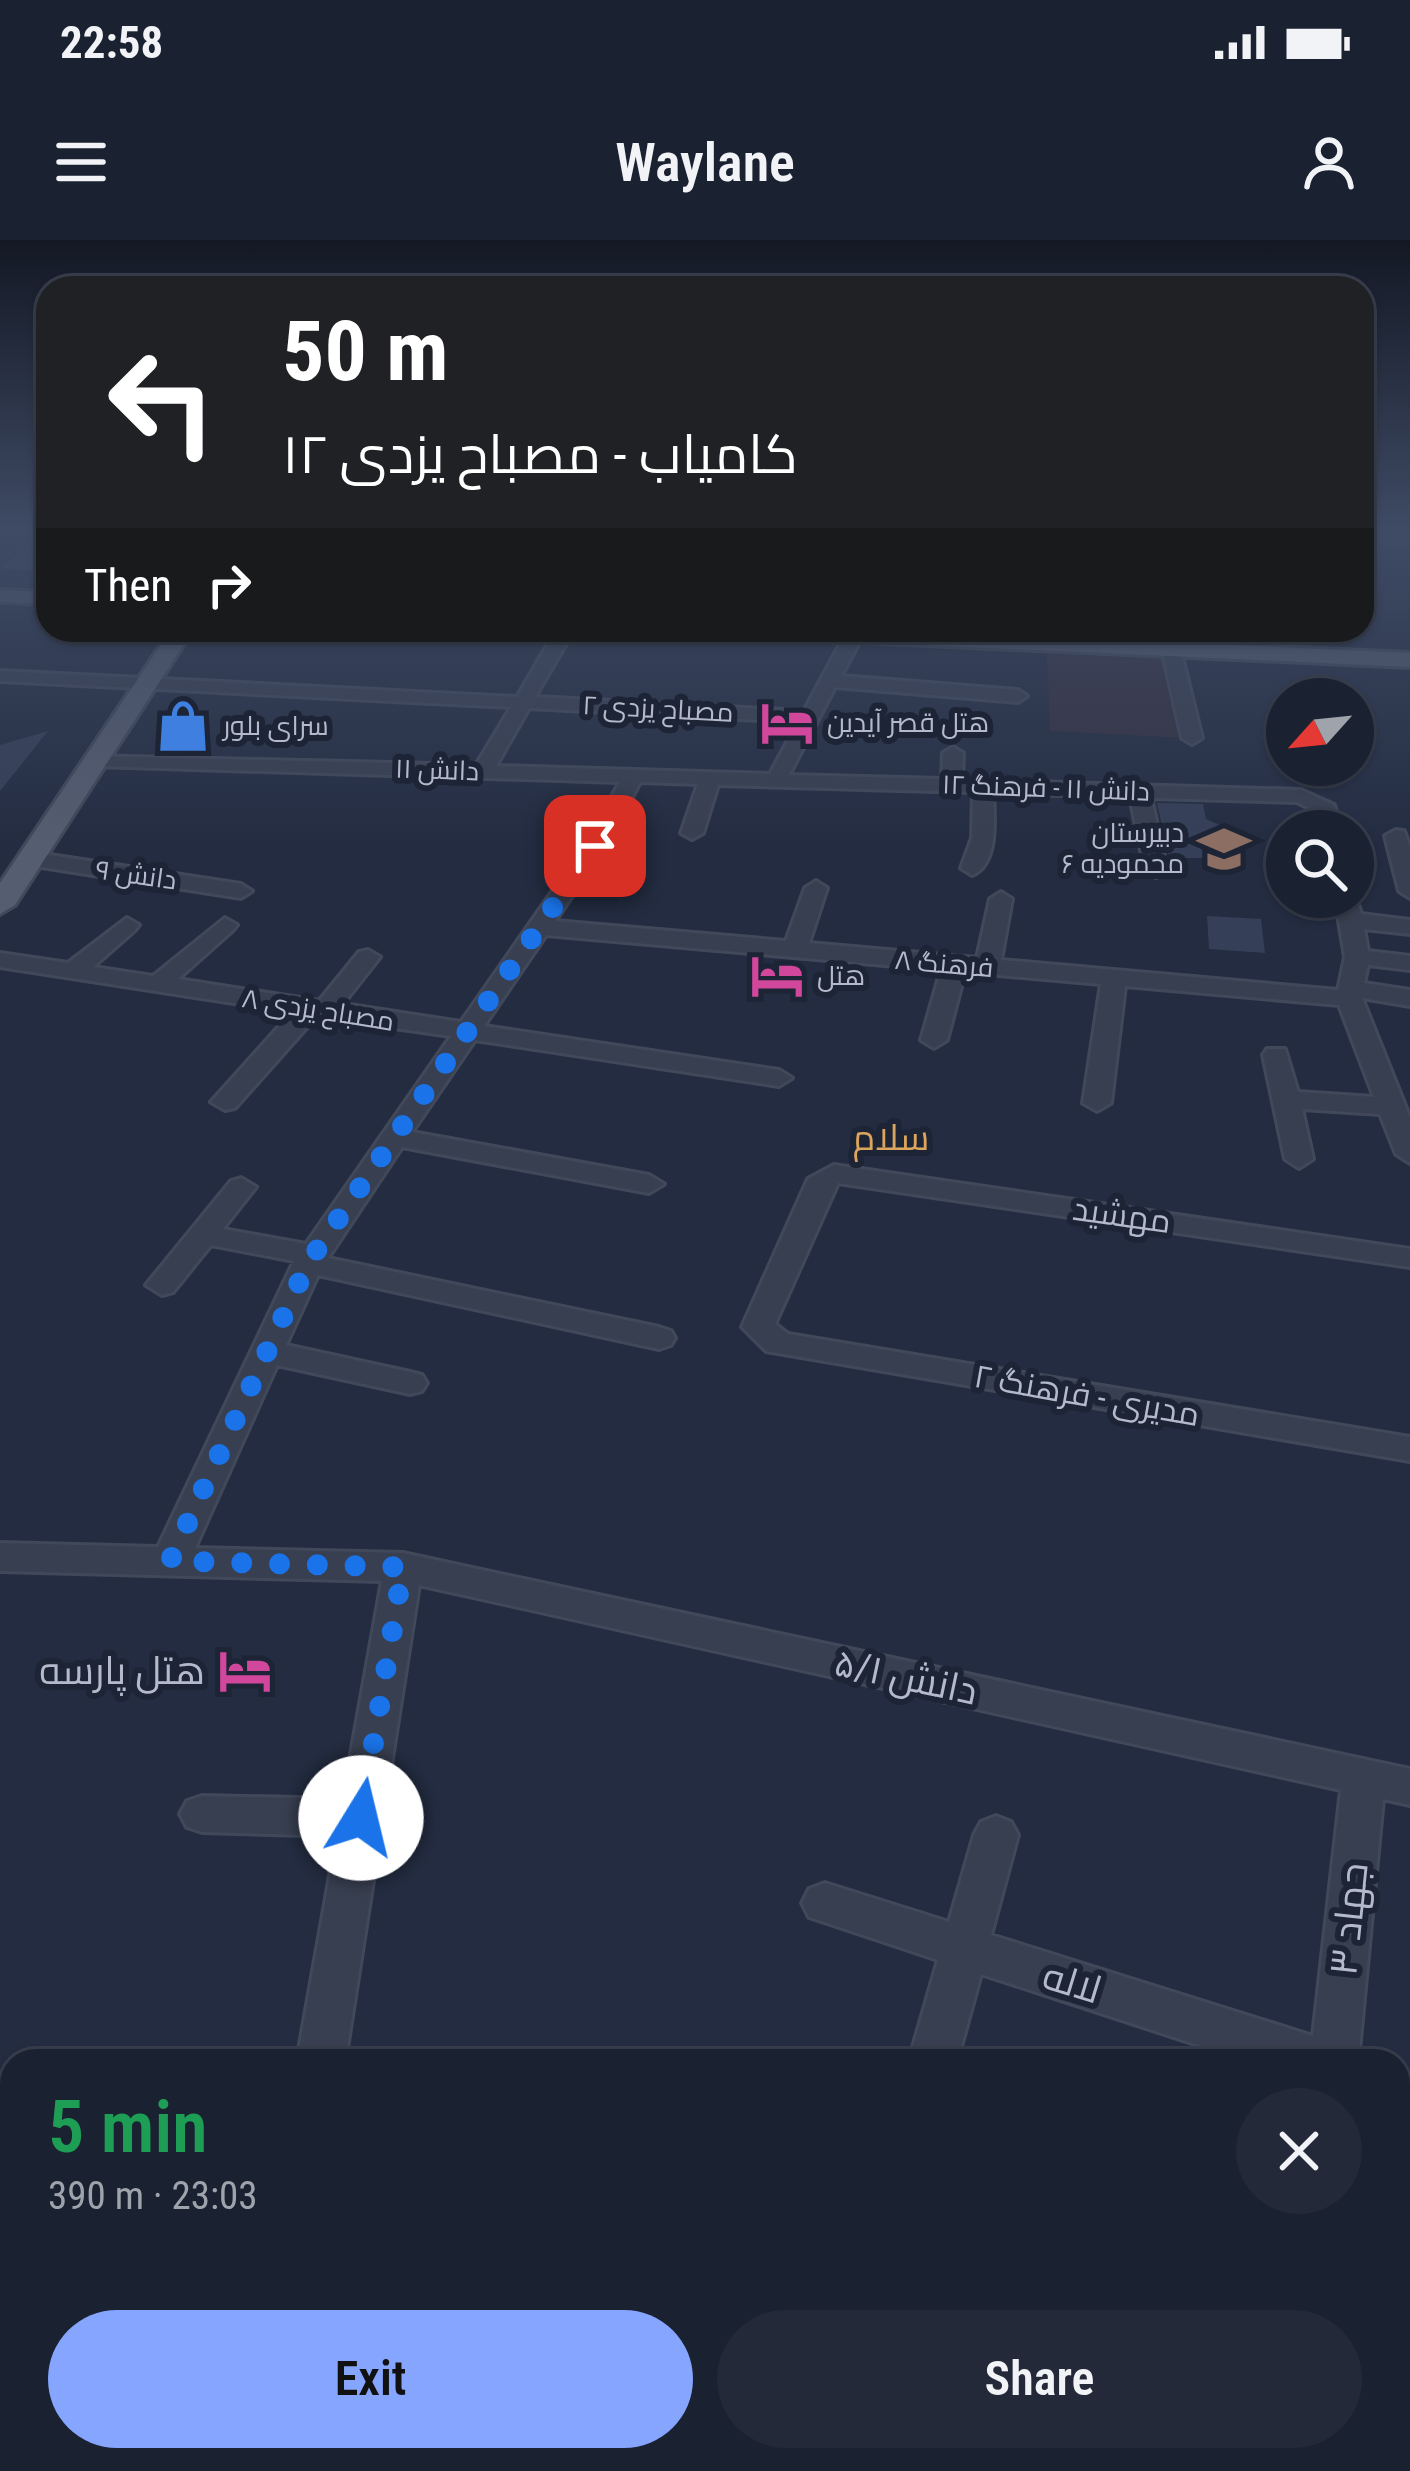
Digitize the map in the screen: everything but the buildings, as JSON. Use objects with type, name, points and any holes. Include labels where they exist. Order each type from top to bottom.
[{"type":"main road","points":[[1374,641],[1410,643]]},
{"type":"main road","points":[[0,905],[174,642]]},
{"type":"main road","points":[[1012,642],[1410,660]]},
{"type":"street","points":[[484,771],[558,642]]},
{"type":"street","points":[[777,779],[850,642]]},
{"type":"street","points":[[1171,649],[1192,738]]},
{"type":"street","name":"مصباح یزدی ۲","points":[[0,676],[810,716]]},
{"type":"street","points":[[829,681],[1018,696]]},
{"type":"street","points":[[952,753],[952,784]]},
{"type":"street","name":"دانش ۱۱","points":[[96,760],[777,779]]},
{"type":"street","points":[[170,1561],[264,1351],[311,1259],[595,846],[634,776]]},
{"type":"street","points":[[692,833],[710,778]]},
{"type":"street","name":"دانش ۱۱ - فرهنگ ۱۲","points":[[777,779],[1138,790],[1314,800],[1327,810]]},
{"type":"street","points":[[973,868],[983,838],[983,785]]},
{"type":"street","points":[[1138,790],[1156,870]]},
{"type":"street","points":[[1396,836],[1410,891]]},
{"type":"street","name":"دانش ۹","points":[[30,860],[241,891]]},
{"type":"street","points":[[796,950],[816,888]]},
{"type":"street","points":[[987,968],[1001,899]]},
{"type":"street","points":[[1374,916],[1410,927]]},
{"type":"street","points":[[1351,918],[1358,957],[1350,993],[1393,1094],[1410,1154]]},
{"type":"street","points":[[74,971],[127,925]]},
{"type":"street","points":[[157,985],[225,925]]},
{"type":"street","name":"فرهنگ ۸","points":[[539,927],[987,968],[1410,998]]},
{"type":"street","points":[[225,1102],[368,957]]},
{"type":"street","points":[[1358,957],[1410,963]]},
{"type":"street","name":"مصباح یزدی ۸","points":[[0,960],[778,1078]]},
{"type":"street","points":[[934,1040],[954,965]]},
{"type":"street","points":[[1097,1103],[1114,978]]},
{"type":"street","points":[[1276,1054],[1299,1159]]},
{"type":"street","points":[[1286,1100],[1393,1094]]},
{"type":"street","points":[[395,1137],[649,1184]]},
{"type":"street","name":"مهشید","points":[[765,1336],[758,1327],[823,1179],[833,1174],[1410,1258]]},
{"type":"street","points":[[162,1285],[241,1186]]},
{"type":"street","points":[[203,1234],[659,1338]]},
{"type":"street","name":"مدیری - فرهنگ ۲","points":[[765,1336],[801,1347],[1410,1449]]},
{"type":"street","points":[[264,1351],[410,1383]]},
{"type":"street","name":"دانش ۵/۱","points":[[0,1557],[403,1567],[1410,1787]]},
{"type":"street","points":[[323,2049],[403,1567]]},
{"type":"street","name":"جهاد ۳","points":[[1335,2049],[1364,1776]]},
{"type":"street","points":[[202,1814],[361,1818]]},
{"type":"street","points":[[936,2049],[996,1835]]},
{"type":"street","name":"لاله","points":[[825,1903],[1281,2049]]},
{"type":"shaded area","points":[[1047,654],[1168,659],[1183,738],[1050,731]]},
{"type":"place","name":"هتل قصر آیدین","points":[[787,723]]},
{"type":"place","name":"سرای بلور","points":[[183,726]]},
{"type":"place","name":"دبیرستان محمودیه ۶","points":[[1224,849]]},
{"type":"place","name":"هتل","points":[[777,976]]},
{"type":"place","name":"هتل پارسه","points":[[245,1671]]},
{"type":"district","name":"سلام","points":[[891,1138]]},
{"type":"route","points":[[361,1818],[403,1567],[170,1561],[308,1263],[595,846]]}]
